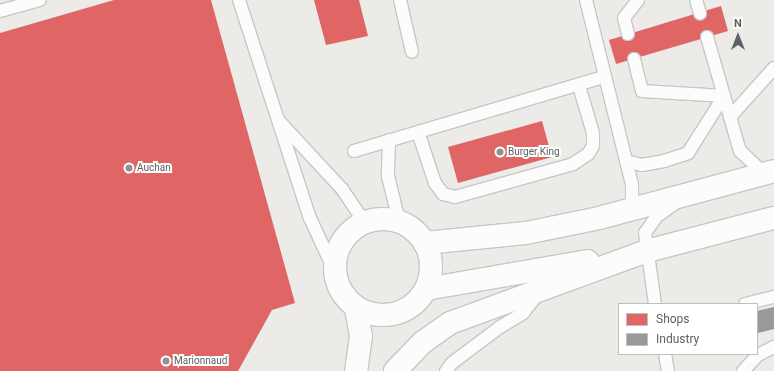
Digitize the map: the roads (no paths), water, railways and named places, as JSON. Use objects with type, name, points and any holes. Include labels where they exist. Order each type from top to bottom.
[{"type":"street","points":[[425,243],[526,233],[632,209],[770,173]]},
{"type":"street","points":[[381,218],[399,221],[414,230],[425,243],[431,266],[426,289],[408,309],[395,314],[382,316],[356,308],[340,290],[334,270],[335,255],[341,241],[351,230],[364,222],[381,218]]},
{"type":"street","points":[[395,371],[418,347],[450,323],[544,287],[647,252],[774,218]]},
{"type":"street","points":[[737,228],[774,231]]},
{"type":"street","points":[[426,289],[472,279],[647,252]]},
{"type":"street","points":[[356,308],[361,336],[356,371]]},
{"type":"lane","points":[[0,11],[40,0]]},
{"type":"lane","points":[[239,0],[310,218],[334,270]]},
{"type":"lane","points":[[400,0],[412,52]]},
{"type":"lane","points":[[586,0],[604,77],[632,184],[632,209]]},
{"type":"lane","points":[[628,34],[624,18],[638,0]]},
{"type":"lane","points":[[696,0],[700,13]]},
{"type":"lane","points":[[707,37],[740,151],[770,173]]},
{"type":"lane","points":[[634,59],[642,91],[724,96]]},
{"type":"lane","points":[[730,117],[774,68]]},
{"type":"lane","points":[[354,151],[579,86],[604,77]]},
{"type":"lane","points":[[418,132],[435,183],[443,194],[455,197],[573,164],[588,154],[593,146],[593,133],[579,86]]},
{"type":"lane","points":[[626,161],[642,165],[664,161],[688,152],[724,96]]},
{"type":"lane","points":[[277,118],[342,188],[364,222]]},
{"type":"lane","points":[[389,140],[388,176],[399,221]]},
{"type":"lane","points":[[655,303],[645,234],[656,217],[687,194]]},
{"type":"lane","points":[[446,371],[488,336],[523,313],[544,287]]},
{"type":"lane","points":[[749,303],[774,297]]},
{"type":"lane","points":[[747,363],[758,355],[774,347]]},
{"type":"lane","points":[[665,355],[668,371]]},
{"type":"place","name":"Burger King","points":[[500,152]]},
{"type":"place","name":"Auchan","points":[[129,168]]},
{"type":"place","name":"Marionnaud","points":[[166,361]]}]
